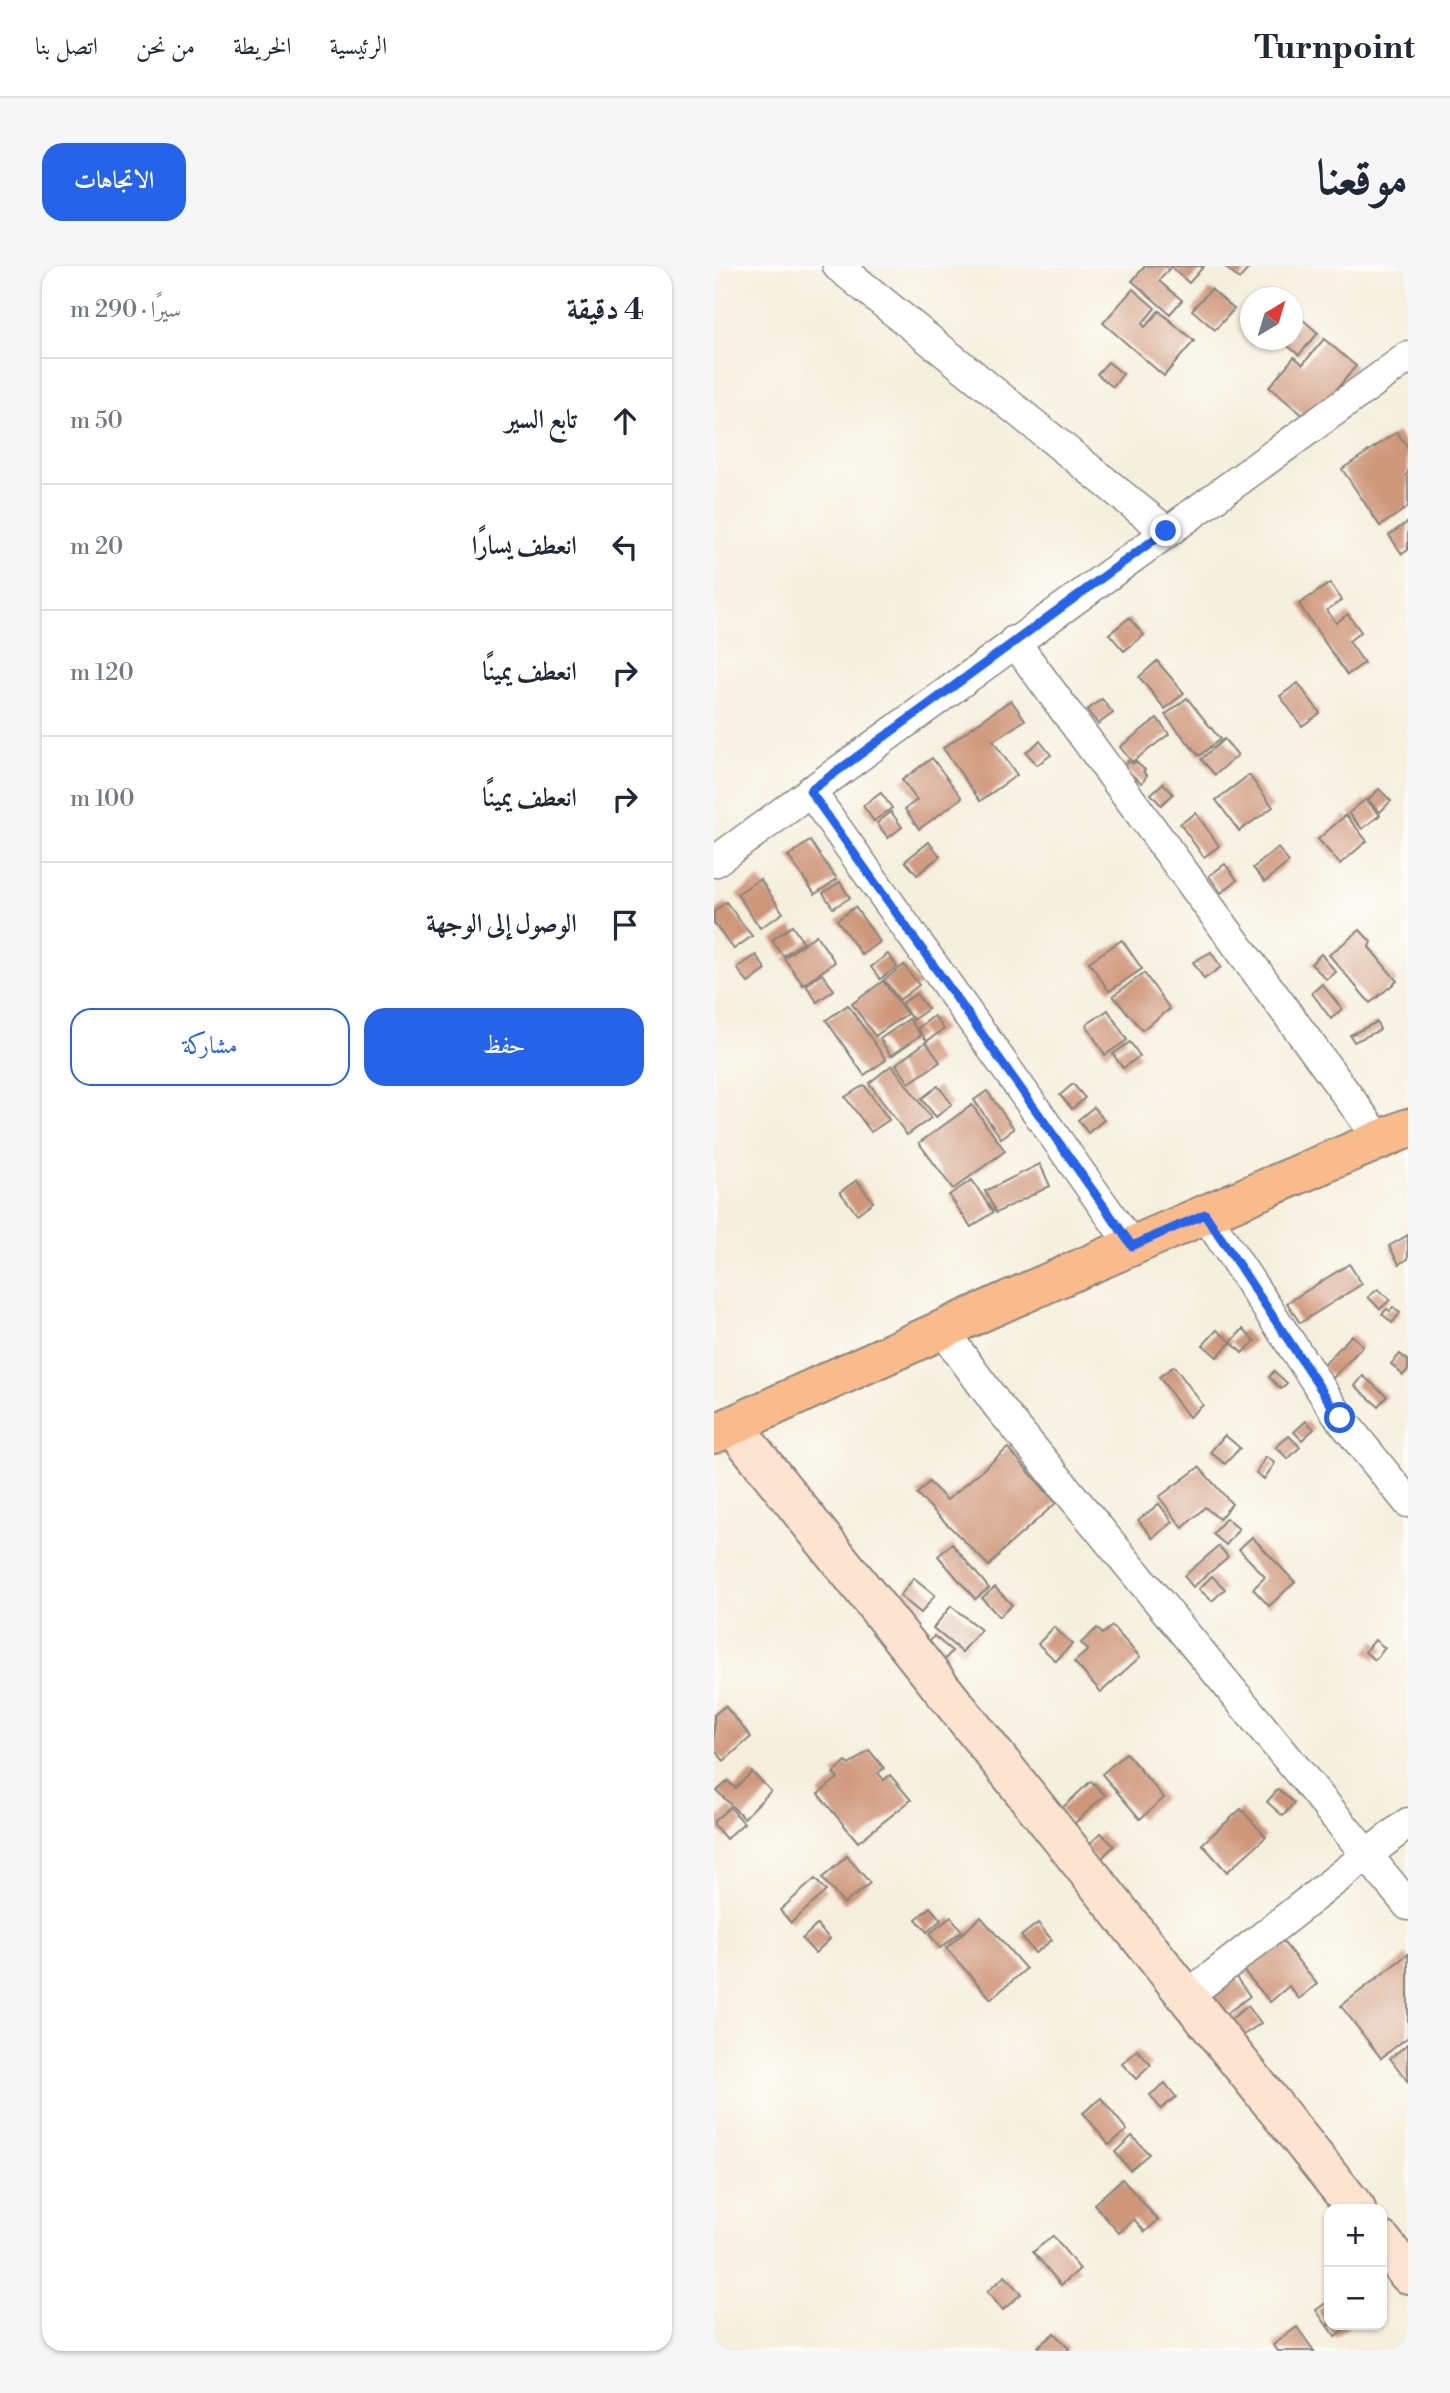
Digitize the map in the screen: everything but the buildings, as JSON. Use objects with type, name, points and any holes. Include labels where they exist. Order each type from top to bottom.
[{"type":"main road","points":[[723,1430],[942,1329],[1394,1134]]},
{"type":"street","points":[[838,266],[1166,531]]},
{"type":"street","points":[[714,862],[1014,641],[1408,357]]},
{"type":"street","points":[[1014,641],[1394,1134]]},
{"type":"street","points":[[810,791],[1132,1246]]},
{"type":"street","points":[[1205,1214],[1340,1418],[1408,1502]]},
{"type":"street","points":[[942,1329],[998,1406],[1408,1905]]},
{"type":"street","points":[[723,1430],[1186,1996],[1352,2204]]},
{"type":"street","points":[[1186,1996],[1408,1824]]},
{"type":"street","points":[[1387,2247],[1408,2274]]},
{"type":"route","points":[[1166,531],[810,791],[1132,1246],[1205,1214],[1340,1418]]}]
